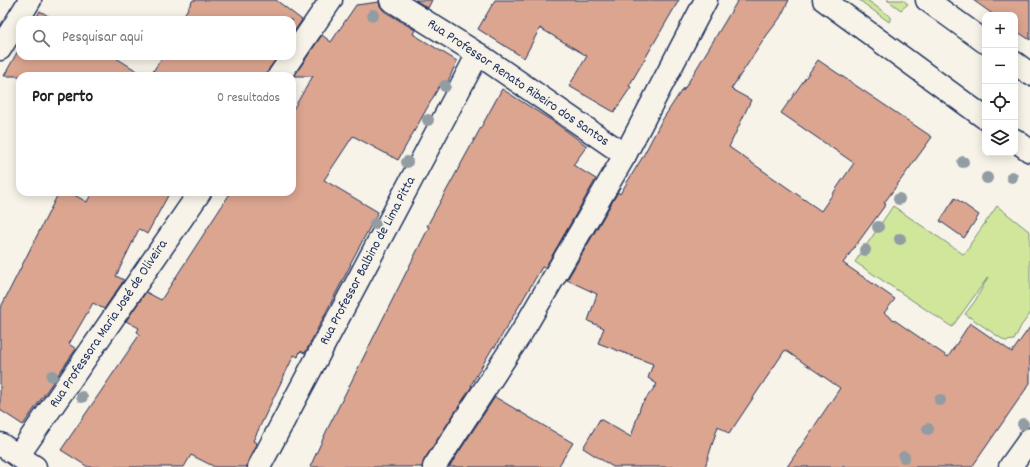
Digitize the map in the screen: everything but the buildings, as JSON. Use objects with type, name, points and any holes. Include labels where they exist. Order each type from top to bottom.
[{"type":"street","points":[[20,16],[30,0]]},
{"type":"street","points":[[296,51],[331,0]]},
{"type":"street","name":"Rua Professor Renato Ribeiro dos Santos","points":[[391,0],[478,54],[625,155]]},
{"type":"street","points":[[434,467],[522,332],[625,155],[706,0]]},
{"type":"street","points":[[824,0],[982,116]]},
{"type":"street","points":[[927,0],[982,40]]},
{"type":"street","points":[[0,49],[16,23]]},
{"type":"street","name":"Rua Professor Balbino de Lima Pitta","points":[[259,467],[478,54]]},
{"type":"street","points":[[282,72],[290,60]]},
{"type":"street","points":[[1018,65],[1030,74]]},
{"type":"street","points":[[1018,142],[1030,151]]},
{"type":"street","name":"Rua Professora Maria José de Oliveira","points":[[27,462],[197,196]]},
{"type":"street","points":[[1010,467],[1030,439]]},
{"type":"street","points":[[0,444],[27,462]]},
{"type":"green space","points":[[859,0],[867,0],[891,17],[889,22]]},
{"type":"green space","points":[[887,0],[903,0],[908,4],[901,10]]},
{"type":"green space","points":[[893,206],[963,254],[968,250],[971,243],[997,206],[1030,232],[1030,314],[1021,326],[1014,340],[1005,341],[965,314],[975,301],[988,277],[952,327],[855,262]]}]
